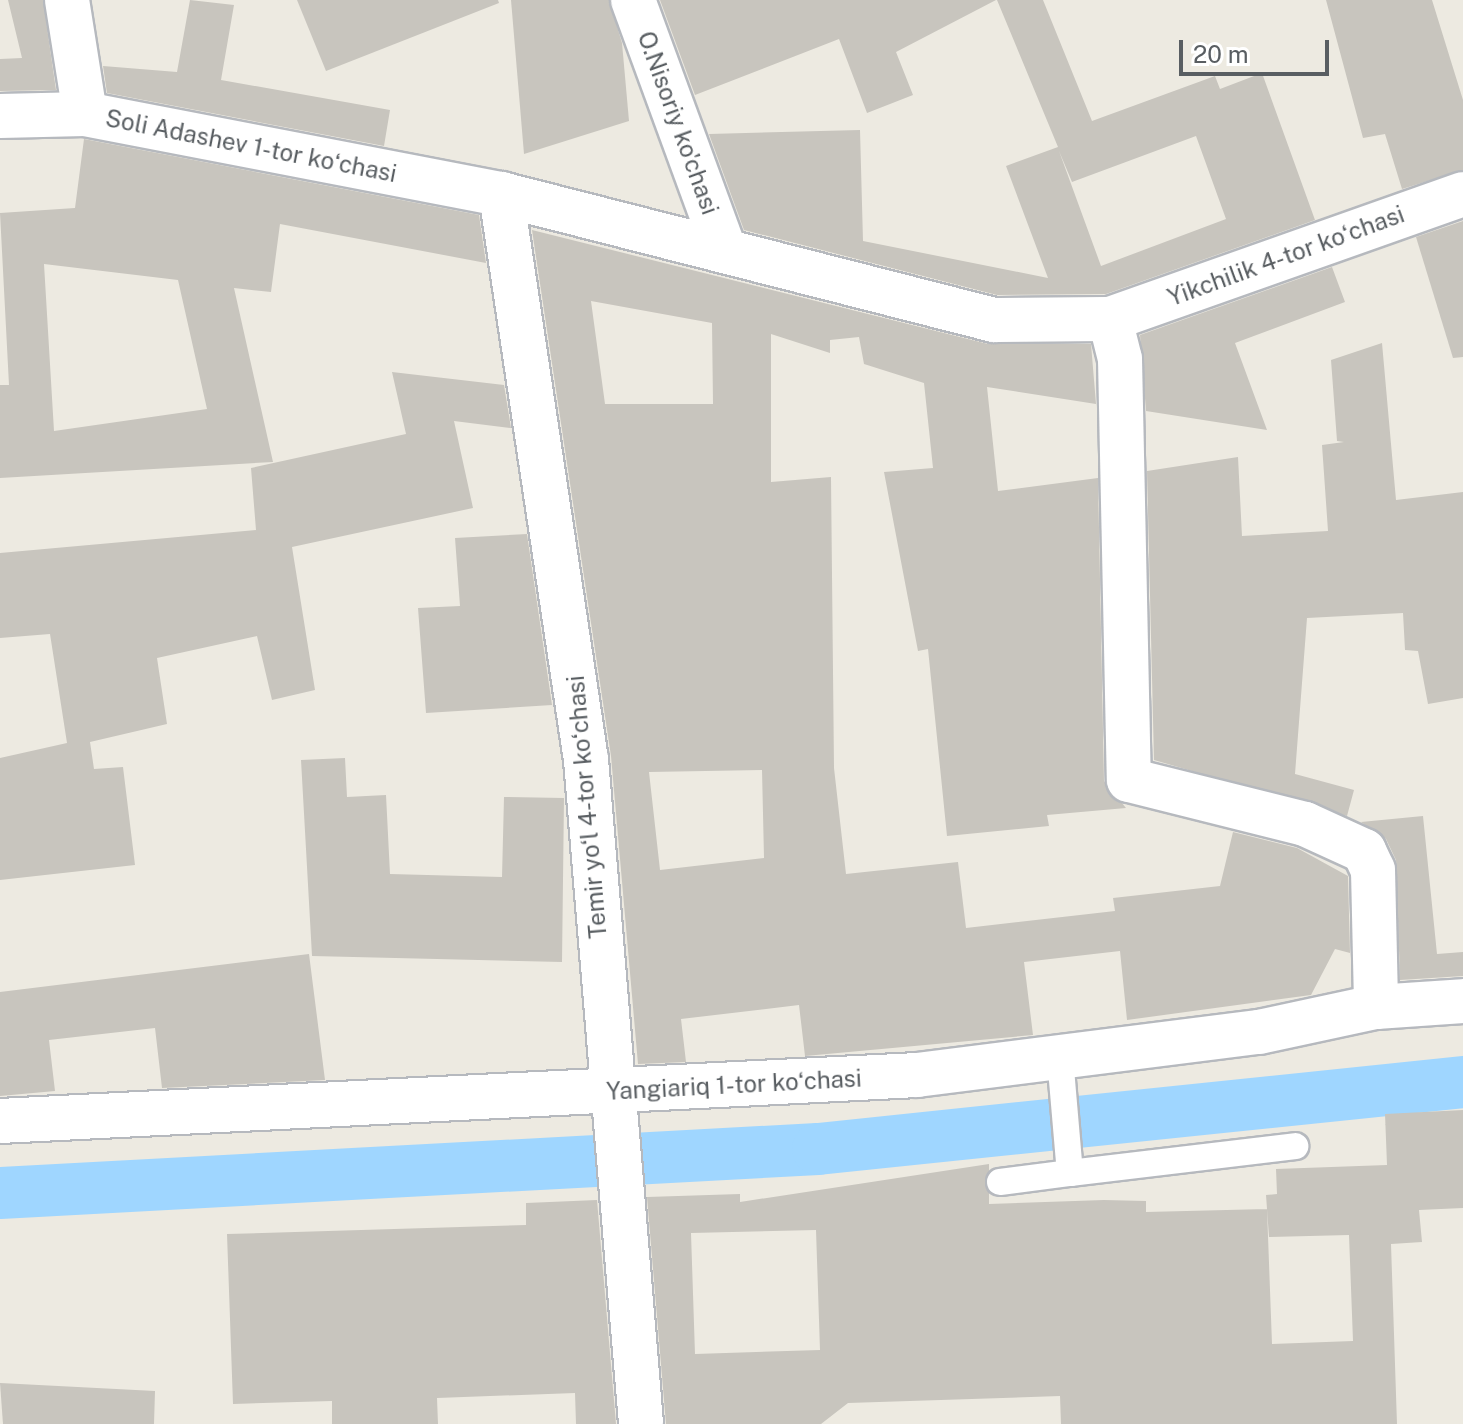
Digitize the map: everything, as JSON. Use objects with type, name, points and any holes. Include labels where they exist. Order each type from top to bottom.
[{"type":"street","points":[[67,0],[85,114]]},
{"type":"street","name":"O.Nisoriy ko'chasi","points":[[633,0],[723,246]]},
{"type":"street","name":"Soli Adashev 1-tor koʻchasi","points":[[0,116],[85,114],[501,194],[723,246]]},
{"type":"street","name":"Temir yoʻl 4-tor koʻchasi","points":[[501,194],[586,760],[618,1191],[641,1424]]},
{"type":"street","name":"Yikchilik 4-tor koʻchasi","points":[[723,246],[981,318],[1110,319],[1463,194]]},
{"type":"street","points":[[1110,319],[1120,359],[1129,780],[1305,824],[1364,851],[1373,870],[1376,1007]]},
{"type":"street","name":"Yangiariq 1-tor koʻchasi","points":[[0,1121],[613,1112],[917,1075],[1060,1070],[1376,1007],[1463,1001]]},
{"type":"lane","points":[[1060,1070],[1070,1173]]},
{"type":"lane","points":[[1000,1182],[1295,1146]]},
{"type":"building","points":[[8,0],[43,0],[56,90],[0,91],[0,59],[22,58]]},
{"type":"building","points":[[190,0],[234,5],[221,80],[390,110],[384,146],[107,93],[103,66],[177,72]]},
{"type":"building","points":[[297,0],[498,0],[499,3],[326,71]]},
{"type":"building","points":[[511,0],[609,0],[622,43],[629,121],[524,154]]},
{"type":"building","points":[[660,0],[996,0],[896,52],[913,95],[867,113],[839,39],[695,95]]},
{"type":"building","points":[[997,0],[1043,0],[1092,121],[1215,76],[1220,89],[1262,73],[1315,220],[1106,294],[997,295],[744,230],[709,134],[860,130],[863,241],[1048,278],[1006,166],[1058,147]],"holes":[[[1196,136],[1226,219],[1101,266],[1059,151],[1072,182]]]},
{"type":"building","points":[[1326,0],[1432,0],[1463,100],[1463,170],[1402,189],[1385,134],[1363,138]]},
{"type":"building","points":[[84,139],[479,215],[486,263],[280,224],[271,292],[234,288],[273,462],[0,478],[0,385],[9,385],[0,213],[75,208]],"holes":[[[44,264],[178,280],[207,409],[54,431]]]},
{"type":"building","points":[[1463,221],[1463,357],[1453,358],[1416,237]]},
{"type":"building","points":[[532,230],[988,344],[1091,344],[1096,404],[987,387],[998,491],[1098,478],[1104,781],[1126,808],[1047,815],[1049,826],[947,836],[928,649],[918,651],[884,472],[933,468],[924,383],[864,364],[859,337],[830,340],[830,353],[771,334],[771,482],[831,477],[834,768],[846,874],[958,862],[966,928],[1115,911],[1113,898],[1220,886],[1233,832],[1297,848],[1348,876],[1350,953],[1335,949],[1311,995],[1127,1020],[1120,951],[1024,962],[1033,1035],[805,1056],[799,1005],[681,1019],[686,1062],[638,1064],[611,756]],"holes":[[[591,301],[712,323],[713,404],[605,404]],[[762,770],[764,858],[660,870],[649,772]]]},
{"type":"building","points":[[1332,267],[1345,302],[1235,343],[1267,430],[1146,411],[1140,335]]},
{"type":"building","points":[[1382,343],[1396,500],[1463,492],[1463,698],[1428,704],[1418,651],[1405,650],[1403,613],[1307,618],[1295,774],[1354,790],[1347,816],[1154,760],[1147,471],[1238,457],[1242,536],[1328,531],[1322,445],[1344,442],[1337,441],[1331,360]]},
{"type":"building","points":[[392,372],[504,385],[511,428],[454,421],[473,508],[292,547],[315,690],[272,700],[257,636],[157,658],[167,724],[90,742],[94,769],[123,767],[135,865],[0,880],[0,758],[67,743],[50,634],[0,638],[0,553],[256,530],[251,468],[406,434]]},
{"type":"building","points":[[527,534],[552,705],[426,713],[418,608],[460,606],[455,538]]},
{"type":"building","points":[[345,758],[347,797],[386,795],[390,874],[502,877],[504,797],[564,798],[562,962],[312,956],[301,760]]},
{"type":"building","points":[[1423,816],[1437,954],[1463,952],[1463,976],[1400,980],[1396,860],[1386,839],[1361,822]]},
{"type":"building","points":[[309,954],[325,1080],[162,1088],[155,1028],[49,1040],[55,1091],[0,1096],[0,992]]},
{"type":"building","points":[[1463,1110],[1463,1208],[1419,1210],[1422,1242],[1391,1244],[1397,1424],[1061,1424],[1060,1396],[848,1403],[821,1424],[666,1424],[647,1197],[740,1194],[740,1202],[989,1164],[989,1204],[1146,1201],[1146,1212],[1267,1209],[1266,1195],[1277,1194],[1276,1169],[1387,1165],[1385,1114]],"holes":[[[1267,1209],[1269,1237],[1349,1235],[1353,1341],[1272,1344]],[[816,1230],[820,1350],[695,1354],[691,1233]]]},
{"type":"building","points":[[597,1200],[616,1424],[576,1424],[575,1393],[437,1398],[438,1424],[332,1424],[332,1401],[233,1404],[227,1234],[526,1225],[526,1203]]},
{"type":"building","points":[[0,1383],[155,1391],[154,1424],[3,1424]]},
{"type":"waterway","points":[[0,1193],[818,1149],[1463,1082]]}]
